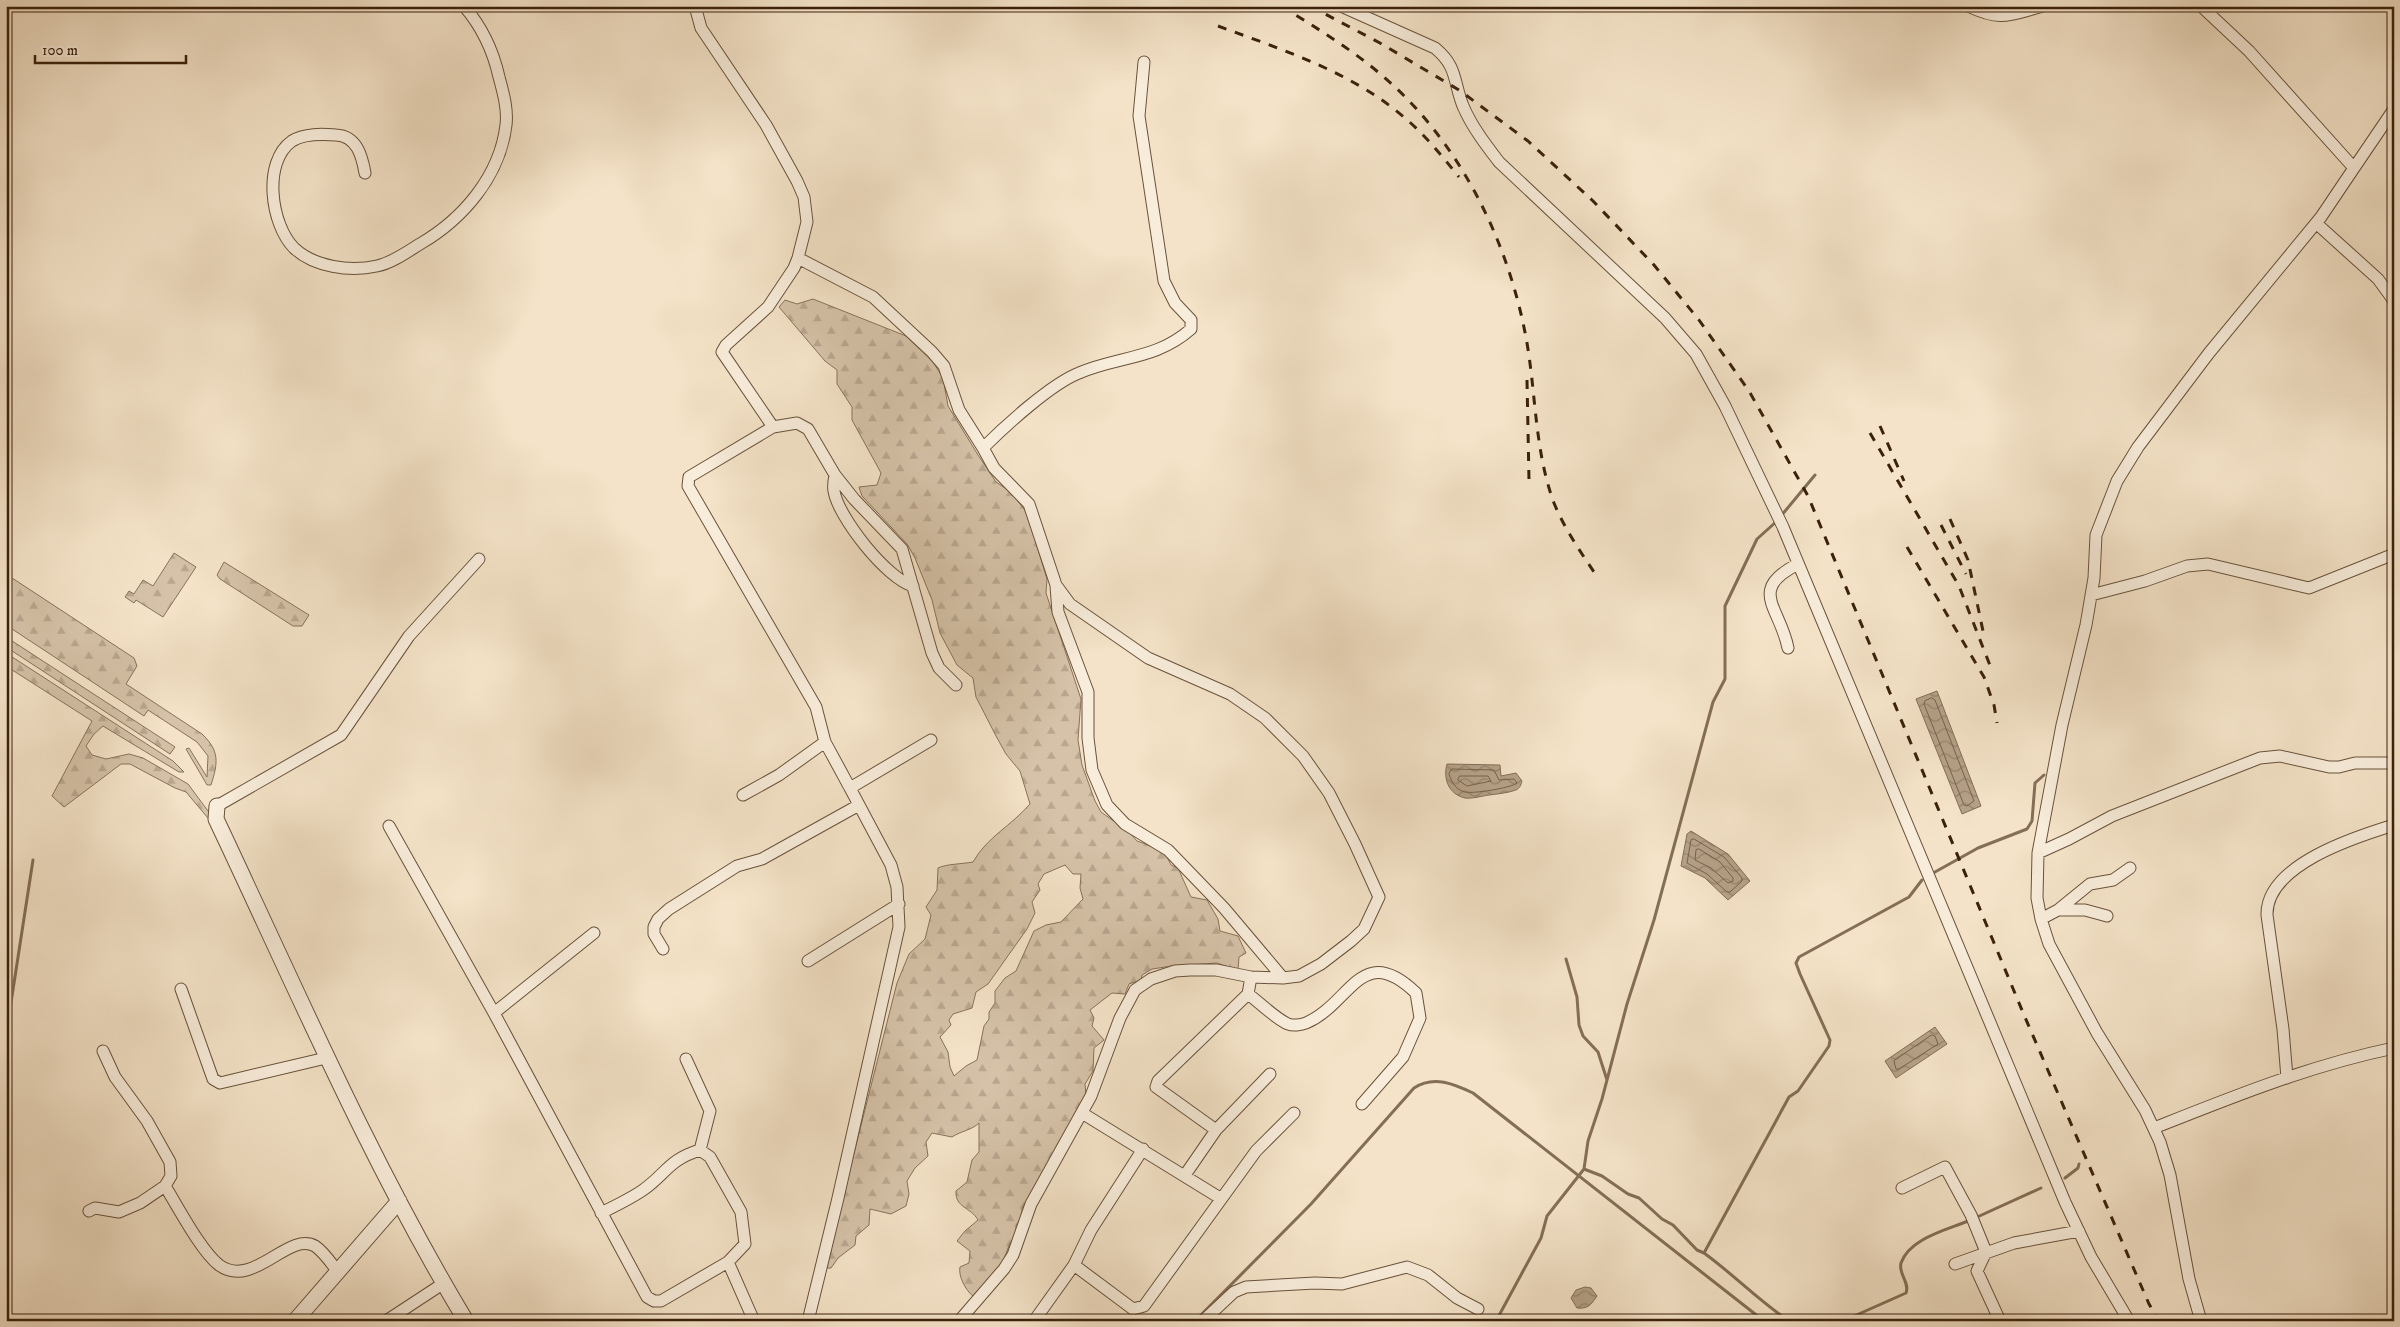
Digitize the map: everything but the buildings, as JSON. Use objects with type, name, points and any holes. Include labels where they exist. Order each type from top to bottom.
[{"type":"street","points":[[365,173],[360,153],[351,139],[345,136],[306,135],[293,140],[287,146],[278,160],[273,192],[277,216],[293,247],[313,260],[339,267],[378,266],[424,242],[472,202],[482,187],[500,153],[506,124],[506,109],[492,51],[482,30],[464,6]]},
{"type":"street","points":[[695,6],[701,28],[766,125],[804,197],[807,222],[798,258],[768,306],[726,344],[722,352],[773,427]]},
{"type":"street","points":[[1341,6],[1435,48],[1447,58],[1452,68],[1463,106],[1477,133],[1499,162],[1665,318],[1696,354],[1725,406],[1783,527],[2064,1202],[2091,1257],[2129,1321]]},
{"type":"street","points":[[1968,6],[1984,14],[2002,18],[2043,6]]},
{"type":"street","points":[[2201,6],[2249,52],[2354,168]]},
{"type":"street","points":[[983,448],[1050,391],[1078,373],[1146,355],[1176,340],[1192,329],[1191,320],[1175,303],[1164,281],[1139,116],[1144,62]]},
{"type":"street","points":[[2201,1321],[2189,1278],[2170,1175],[2154,1128],[2097,1033],[2060,966],[2041,919],[2037,898],[2038,853],[2062,726],[2086,625],[2091,595],[2096,535],[2117,481],[2138,447],[2209,353],[2316,223],[2394,109]]},
{"type":"street","points":[[2316,223],[2378,279],[2394,301]]},
{"type":"street","points":[[798,258],[873,297],[932,352],[944,366],[959,410],[994,468],[1029,504],[1056,585],[1058,612],[1088,692],[1088,738],[1092,770],[1107,805],[1125,824],[1168,850],[1224,908],[1282,978]]},
{"type":"street","points":[[808,1321],[875,1038],[899,926],[897,886],[891,865],[824,742],[816,706],[688,486],[689,477],[773,427],[797,423],[808,429],[835,475],[854,499],[902,549],[932,653],[939,668],[956,685]]},
{"type":"street","points":[[835,475],[834,490],[839,505],[868,549],[894,577],[913,586]]},
{"type":"street","points":[[2091,595],[2145,581],[2196,564],[2208,564],[2309,588],[2317,587],[2394,554]]},
{"type":"street","points":[[466,1321],[399,1201],[326,1058],[216,819],[217,806],[341,735],[409,636],[479,559]]},
{"type":"street","points":[[1788,648],[1786,636],[1773,607],[1770,588],[1778,576],[1798,564]]},
{"type":"street","points":[[959,1321],[1004,1269],[1013,1255],[1031,1204],[1091,1096],[1120,1018],[1135,990],[1151,979],[1175,971],[1216,970],[1251,977],[1282,978],[1299,976],[1321,964],[1364,929],[1378,897],[1355,844],[1329,793],[1303,756],[1265,718],[1230,694],[1148,658],[1070,604],[1056,585]]},
{"type":"street","points":[[850,788],[931,740]]},
{"type":"street","points":[[743,795],[779,775],[824,742]]},
{"type":"street","points":[[2038,853],[2112,816],[2260,758],[2280,756],[2329,767],[2339,767],[2355,762],[2394,763]]},
{"type":"street","points":[[664,950],[654,934],[654,927],[658,919],[669,909],[737,866],[762,859],[859,805]]},
{"type":"street","points":[[2287,1078],[2283,1029],[2267,905],[2271,894],[2278,884],[2332,846],[2394,825]]},
{"type":"street","points":[[389,826],[494,1014],[647,1297],[654,1301],[661,1301],[728,1262],[745,1244],[741,1212],[710,1157],[700,1150]]},
{"type":"street","points":[[2041,919],[2058,910],[2090,884],[2113,880],[2130,868]]},
{"type":"street","points":[[808,961],[899,904]]},
{"type":"street","points":[[2058,910],[2085,910],[2107,916]]},
{"type":"street","points":[[494,1014],[594,933]]},
{"type":"street","points":[[1248,994],[1288,1024],[1301,1025],[1315,1019],[1350,986],[1365,976],[1376,972],[1396,977],[1416,993],[1420,1018],[1403,1057],[1362,1104]]},
{"type":"street","points":[[1216,1130],[1156,1087],[1158,1081],[1248,994],[1251,977]]},
{"type":"street","points":[[181,989],[213,1079],[220,1083],[326,1058]]},
{"type":"street","points":[[2154,1128],[2287,1078],[2361,1054],[2394,1048]]},
{"type":"street","points":[[89,1211],[95,1208],[119,1212],[140,1203],[165,1186],[171,1176],[170,1162],[147,1121],[115,1077],[103,1051]]},
{"type":"street","points":[[686,1059],[710,1111],[700,1150]]},
{"type":"street","points":[[1185,1176],[1216,1130],[1270,1074]]},
{"type":"street","points":[[1082,1113],[1220,1198]]},
{"type":"street","points":[[1074,1265],[1133,1309],[1144,1306],[1256,1150],[1294,1113]]},
{"type":"street","points":[[1034,1321],[1074,1265],[1091,1230],[1143,1149]]},
{"type":"street","points":[[601,1213],[643,1190],[668,1166],[682,1156],[700,1150]]},
{"type":"street","points":[[1902,1188],[1945,1167],[1971,1215],[1986,1252],[1977,1272],[2000,1321]]},
{"type":"street","points":[[165,1186],[199,1239],[220,1266],[240,1272],[251,1269],[292,1247],[305,1244],[314,1246],[338,1272]]},
{"type":"street","points":[[295,1321],[399,1201]]},
{"type":"street","points":[[1955,1264],[2014,1243],[2079,1231]]},
{"type":"street","points":[[728,1262],[754,1321]]},
{"type":"street","points":[[1203,1321],[1234,1292],[1246,1288],[1315,1283],[1342,1284],[1406,1266],[1428,1275],[1457,1298],[1478,1309]]},
{"type":"street","points":[[386,1321],[444,1283]]},
{"type":"green space","points":[[813,299],[906,336],[933,362],[943,378],[948,406],[978,455],[996,482],[1011,492],[1027,513],[1047,579],[1046,593],[1081,699],[1078,740],[1082,765],[1095,801],[1101,812],[1128,831],[1137,841],[1154,847],[1166,855],[1171,865],[1178,868],[1191,897],[1207,900],[1218,919],[1220,931],[1238,936],[1246,953],[1239,957],[1238,970],[1217,963],[1152,969],[1142,975],[1141,980],[1129,984],[1125,994],[1112,993],[1090,1010],[1094,1018],[1092,1026],[1104,1040],[1094,1048],[1093,1071],[1085,1084],[1086,1095],[1047,1168],[1022,1208],[1022,1217],[1016,1225],[1016,1236],[1010,1243],[1002,1264],[973,1296],[963,1283],[960,1275],[960,1267],[969,1263],[970,1251],[957,1241],[978,1220],[958,1201],[956,1191],[967,1182],[972,1160],[979,1152],[979,1123],[952,1137],[932,1133],[926,1142],[928,1156],[915,1168],[907,1181],[909,1194],[906,1206],[891,1214],[870,1209],[869,1225],[856,1236],[855,1245],[838,1258],[831,1268],[825,1268],[897,983],[909,954],[925,939],[931,915],[926,907],[937,890],[938,868],[973,862],[985,845],[1030,804],[1020,771],[1006,754],[976,697],[973,678],[957,665],[940,633],[932,600],[915,558],[907,544],[862,496],[859,487],[877,485],[881,473],[852,420],[852,407],[837,384],[837,370],[825,361],[779,307],[785,300],[797,304]],"holes":[[[1065,865],[1073,874],[1081,874],[1080,888],[1083,899],[1061,922],[1046,925],[1034,931],[1016,971],[1005,978],[995,991],[995,1003],[989,1012],[989,1019],[984,1026],[977,1060],[954,1076],[950,1067],[948,1052],[940,1037],[951,1025],[949,1020],[953,1014],[972,1008],[976,992],[988,984],[1027,929],[1035,913],[1032,902],[1040,890],[1038,884],[1044,874]]]},
{"type":"green space","points":[[174,553],[196,567],[163,617],[136,600],[134,603],[125,597],[129,591],[134,594],[143,580],[153,586]]},
{"type":"green space","points":[[224,562],[309,615],[302,626],[293,626],[220,579],[217,575]]},
{"type":"green space","points":[[6,574],[134,658],[137,666],[126,684],[202,734],[212,746],[215,752],[216,764],[211,785],[207,785],[186,749],[189,748],[207,777],[208,756],[197,742],[148,710],[144,716],[6,625]]},
{"type":"green space","points":[[6,637],[175,747],[170,754],[6,647]]},
{"type":"green space","points":[[6,653],[173,761],[184,772],[179,772],[103,726],[94,734],[86,746],[92,755],[106,759],[129,754],[143,758],[188,784],[211,815],[208,818],[186,792],[130,764],[121,764],[64,807],[52,796],[92,721],[6,666]]},
{"type":"water","points":[[1937,691],[1981,806],[1962,814],[1916,699]]},
{"type":"water","points":[[1447,764],[1500,765],[1501,776],[1516,773],[1522,781],[1519,787],[1513,791],[1465,798],[1454,793],[1448,785],[1446,780]]},
{"type":"water","points":[[1691,831],[1728,854],[1750,881],[1728,900],[1705,878],[1681,866],[1687,834]]},
{"type":"water","points":[[1935,1027],[1947,1044],[1896,1078],[1885,1061]]},
{"type":"water","points":[[1585,1287],[1591,1288],[1597,1296],[1589,1306],[1577,1308],[1571,1298],[1576,1290]]},
{"type":"waterway","points":[[1781,516],[1815,475]]},
{"type":"waterway","points":[[1496,1321],[1541,1238],[1547,1216],[1584,1169],[1588,1141],[1602,1099],[1627,1004],[1654,920],[1713,702],[1725,679],[1725,606],[1757,539],[1777,521]]},
{"type":"waterway","points":[[1935,872],[1978,848],[2027,829],[2032,821],[2035,783],[2044,775]]},
{"type":"waterway","points":[[6,1035],[33,860]]},
{"type":"waterway","points":[[1584,1169],[1602,1176],[1628,1194],[1639,1198],[1662,1219],[1673,1225],[1697,1250],[1704,1253],[1789,1097],[1798,1091],[1829,1046],[1830,1040],[1796,963],[1799,957],[1909,897],[1922,880]]},
{"type":"waterway","points":[[1566,959],[1577,997],[1579,1025],[1583,1036],[1598,1052],[1607,1080]]},
{"type":"waterway","points":[[1195,1321],[1311,1204],[1414,1088],[1421,1084],[1436,1081],[1451,1084],[1473,1093],[1764,1321]]},
{"type":"waterway","points":[[2065,1178],[2078,1168],[2079,1164]]},
{"type":"waterway","points":[[1975,1218],[2041,1188]]},
{"type":"waterway","points":[[1843,1321],[1906,1293],[1907,1289],[1901,1271],[1901,1263],[1912,1247],[1930,1236],[1968,1221]]},
{"type":"waterway","points":[[1704,1253],[1789,1321]]},
{"type":"railway","points":[[1281,6],[1355,54],[1407,99],[1433,128],[1456,160],[1476,194],[1508,267],[1519,305],[1530,363],[1539,444],[1554,503],[1574,542],[1598,578]]},
{"type":"railway","points":[[1310,6],[1380,43],[1459,90],[1528,141],[1593,201],[1654,265],[1699,320],[1749,391],[1808,496],[2024,1015],[2149,1304],[2159,1321]]},
{"type":"railway","points":[[1218,26],[1316,64],[1363,88],[1413,125],[1434,146],[1459,177]]},
{"type":"railway","points":[[1527,380],[1529,480]]},
{"type":"railway","points":[[1880,426],[1904,481]]},
{"type":"railway","points":[[1870,433],[1959,586],[1991,668]]},
{"type":"railway","points":[[1950,519],[1968,560],[1983,631]]},
{"type":"railway","points":[[1941,525],[1966,574]]},
{"type":"railway","points":[[1907,547],[1984,677],[1994,705],[1997,723]]}]
